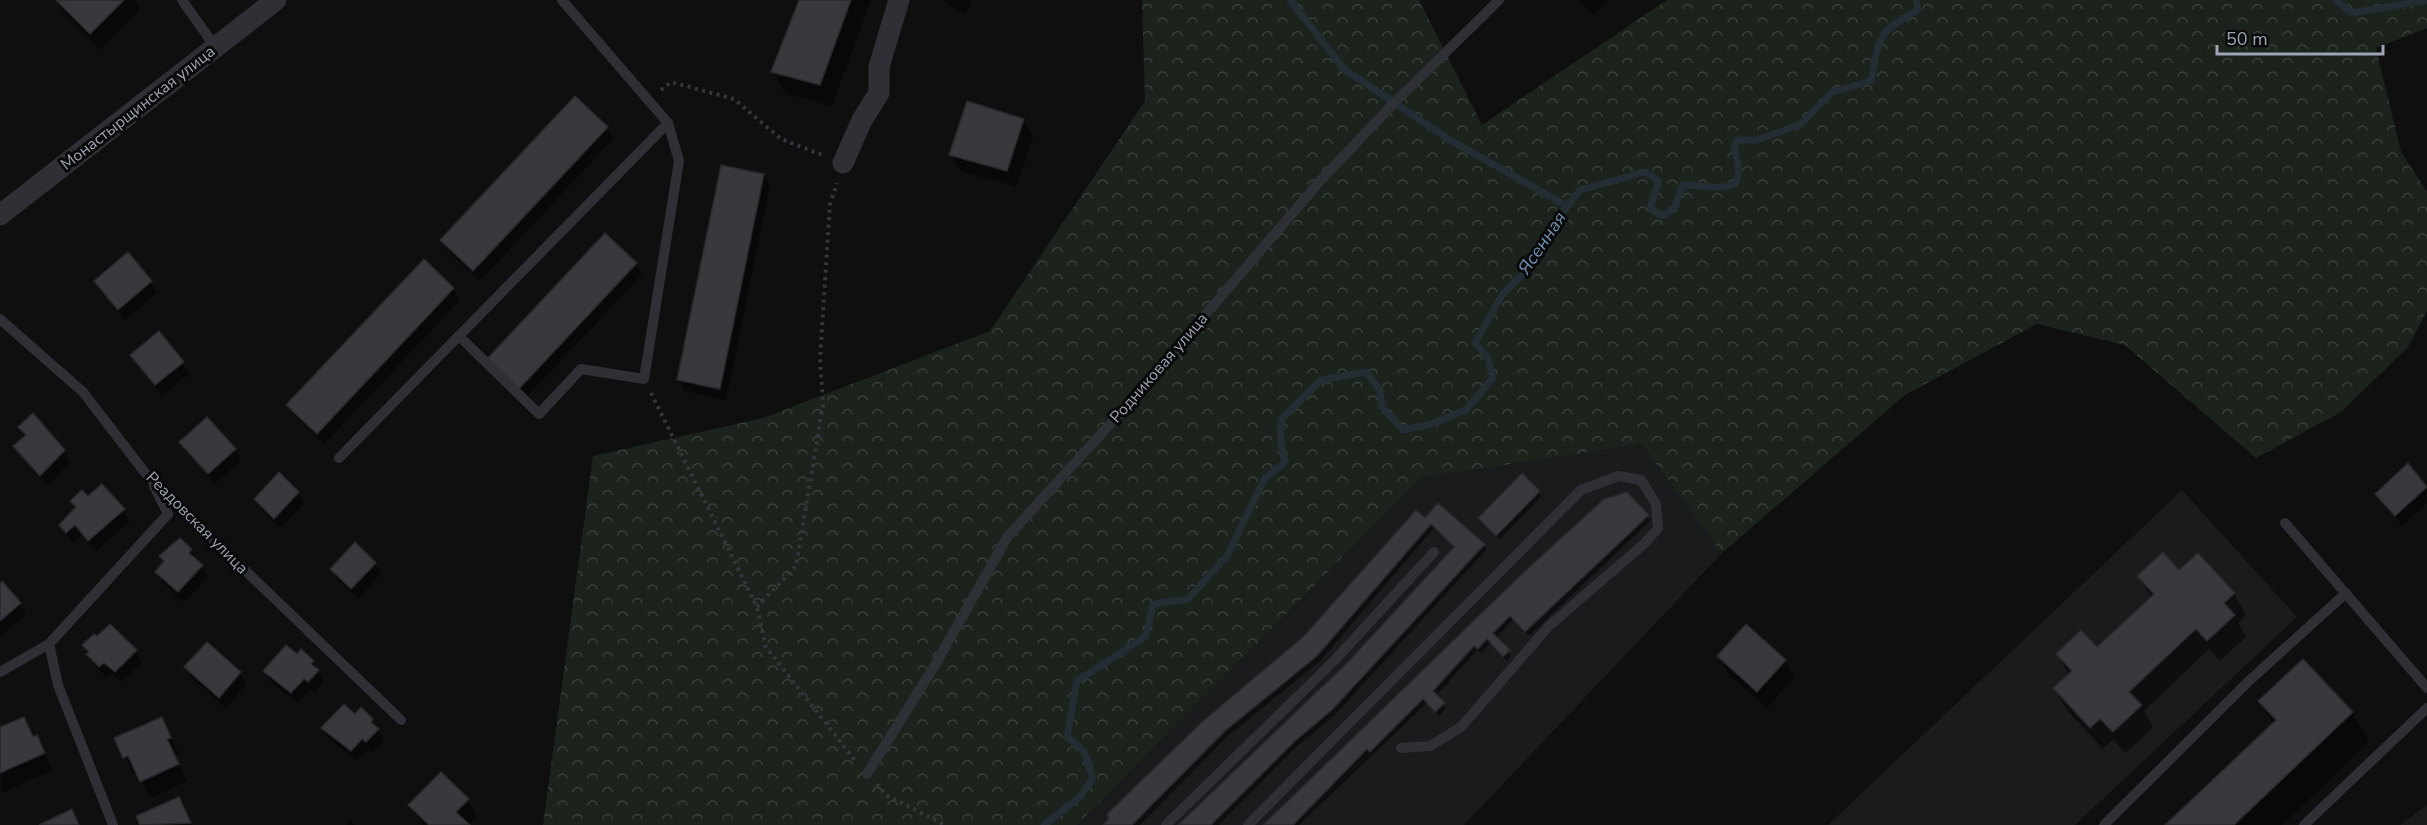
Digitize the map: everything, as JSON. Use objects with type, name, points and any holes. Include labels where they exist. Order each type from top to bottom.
[{"type":"street","name":"Монастырщинская улица","points":[[0,215],[276,0]]},
{"type":"street","points":[[843,163],[862,120],[879,93],[879,67],[899,0]]},
{"type":"lane","points":[[182,0],[216,48]]},
{"type":"lane","points":[[460,337],[539,414],[581,369],[644,379],[679,161],[668,123],[649,98],[562,0]]},
{"type":"lane","name":"Родниковая улица","points":[[867,774],[935,664],[1008,536],[1134,398],[1320,181],[1394,103],[1499,0]]},
{"type":"lane","points":[[339,458],[668,123]]},
{"type":"lane","name":"Реадовская улица","points":[[0,319],[83,392],[149,478],[401,720]]},
{"type":"lane","points":[[1248,825],[1581,490],[1618,476],[1641,480],[1656,504],[1658,528],[1645,543],[1549,626],[1461,727],[1430,746],[1401,748]]},
{"type":"lane","points":[[0,672],[49,644],[168,514],[149,478]]},
{"type":"lane","points":[[2285,523],[2427,688]]},
{"type":"lane","points":[[1166,825],[1334,661],[1434,552]]},
{"type":"lane","points":[[2104,825],[2250,680],[2346,594]]},
{"type":"lane","points":[[49,644],[58,685],[113,825]]},
{"type":"lane","points":[[2304,825],[2427,708]]},
{"type":"path","points":[[649,98],[671,82],[734,99],[781,139],[843,163],[830,204],[820,360],[823,405],[796,566],[757,607]]},
{"type":"path","points":[[644,379],[757,607],[766,647],[886,795],[945,825]]},
{"type":"shaded area","points":[[1643,444],[1722,553],[1464,825],[1077,825],[1421,478]]},
{"type":"shaded area","points":[[2182,490],[2297,617],[2075,825],[1828,825]]},
{"type":"shaded area","points":[[2427,805],[2427,825],[2400,825]]},
{"type":"green space","points":[[1142,0],[1419,0],[1482,125],[1667,0],[2427,0],[2427,28],[2376,48],[2401,152],[2427,192],[2427,311],[2408,347],[2341,412],[2256,458],[2125,345],[2037,324],[1905,395],[1722,553],[1642,444],[1421,478],[1077,825],[543,825],[593,456],[763,418],[990,331],[1145,101]]},
{"type":"building","points":[[56,0],[124,0],[90,34]]},
{"type":"building","points":[[799,0],[851,0],[820,85],[771,72]]},
{"type":"building","points":[[575,96],[608,127],[473,271],[440,240]]},
{"type":"building","points":[[967,101],[1024,119],[1007,171],[949,155]]},
{"type":"building","points":[[721,165],[764,174],[720,389],[677,380]]},
{"type":"building","points":[[605,233],[637,263],[518,390],[486,360]]},
{"type":"building","points":[[128,252],[152,281],[118,310],[94,281]]},
{"type":"building","points":[[424,259],[454,288],[317,434],[286,405]]},
{"type":"building","points":[[159,331],[184,362],[155,385],[130,355]]},
{"type":"building","points":[[33,413],[65,450],[40,476],[13,446],[26,435],[18,427]]},
{"type":"building","points":[[207,417],[236,449],[208,474],[179,442]]},
{"type":"building","points":[[2408,463],[2427,487],[2395,516],[2375,494]]},
{"type":"building","points":[[279,472],[299,492],[274,519],[254,499]]},
{"type":"building","points":[[1522,473],[1540,491],[1496,536],[1478,518]]},
{"type":"building","points":[[102,484],[125,509],[88,541],[75,525],[66,533],[59,525],[76,507],[70,501],[82,490],[88,496]]},
{"type":"building","points":[[1627,492],[1649,515],[1525,632],[1510,616],[1493,633],[1510,650],[1503,657],[1487,639],[1478,649],[1474,646],[1433,691],[1445,703],[1435,712],[1423,699],[1370,752],[1367,749],[1293,825],[1263,825],[1525,571],[1604,499]]},
{"type":"building","points":[[1438,503],[1485,544],[1332,710],[1295,741],[1211,825],[1178,825],[1348,662],[1454,547],[1431,524],[1317,656],[1225,731],[1132,825],[1103,825],[1109,818],[1107,814],[1203,721],[1304,636],[1416,510],[1425,518]]},
{"type":"building","points":[[180,538],[192,549],[189,553],[203,565],[178,592],[155,572],[164,561],[159,556]]},
{"type":"building","points":[[355,542],[376,563],[351,589],[330,569]]},
{"type":"building","points":[[2163,552],[2179,570],[2198,553],[2235,593],[2224,603],[2235,615],[2207,641],[2196,629],[2129,692],[2142,705],[2113,732],[2100,719],[2090,728],[2053,688],[2072,671],[2056,654],[2081,630],[2097,647],[2154,594],[2137,576]]},
{"type":"building","points":[[2,581],[21,603],[0,621],[0,583]]},
{"type":"building","points":[[110,624],[137,650],[115,672],[104,663],[99,667],[86,654],[89,652],[82,645],[94,634],[97,636]]},
{"type":"building","points":[[1746,624],[1786,660],[1757,692],[1717,656]]},
{"type":"building","points":[[207,642],[241,672],[219,698],[184,667]]},
{"type":"building","points":[[286,645],[297,654],[301,649],[314,661],[311,664],[319,670],[308,682],[304,679],[291,693],[263,671]]},
{"type":"building","points":[[2303,659],[2353,712],[2234,825],[2165,825],[2276,720],[2258,701]]},
{"type":"building","points":[[344,704],[355,714],[361,707],[379,729],[366,742],[362,739],[351,751],[321,728]]},
{"type":"building","points":[[24,717],[33,737],[37,735],[45,753],[0,773],[0,727]]},
{"type":"building","points":[[162,717],[171,738],[167,739],[179,764],[140,782],[128,756],[123,758],[114,738]]},
{"type":"building","points":[[441,772],[469,799],[456,812],[470,825],[429,825],[408,805]]},
{"type":"building","points":[[179,797],[191,823],[140,825],[136,816]]},
{"type":"building","points":[[72,809],[79,825],[39,825]]},
{"type":"waterway","points":[[1290,0],[1344,69],[1450,140],[1567,206]]},
{"type":"waterway","name":"Ясенная","points":[[1044,825],[1080,797],[1093,778],[1084,751],[1067,737],[1077,681],[1146,636],[1153,604],[1188,599],[1227,556],[1265,478],[1285,462],[1281,442],[1281,420],[1321,380],[1366,372],[1380,390],[1382,407],[1403,430],[1429,425],[1466,410],[1493,378],[1488,358],[1475,343],[1502,295],[1527,270],[1536,246],[1580,190],[1645,172],[1659,181],[1650,208],[1662,216],[1674,209],[1683,185],[1724,187],[1736,183],[1739,169],[1734,147],[1737,140],[1757,140],[1801,124],[1832,92],[1871,81],[1882,37],[1894,24],[1918,10],[1916,0]]},
{"type":"waterway","points":[[2336,0],[2352,13],[2427,0]]}]
